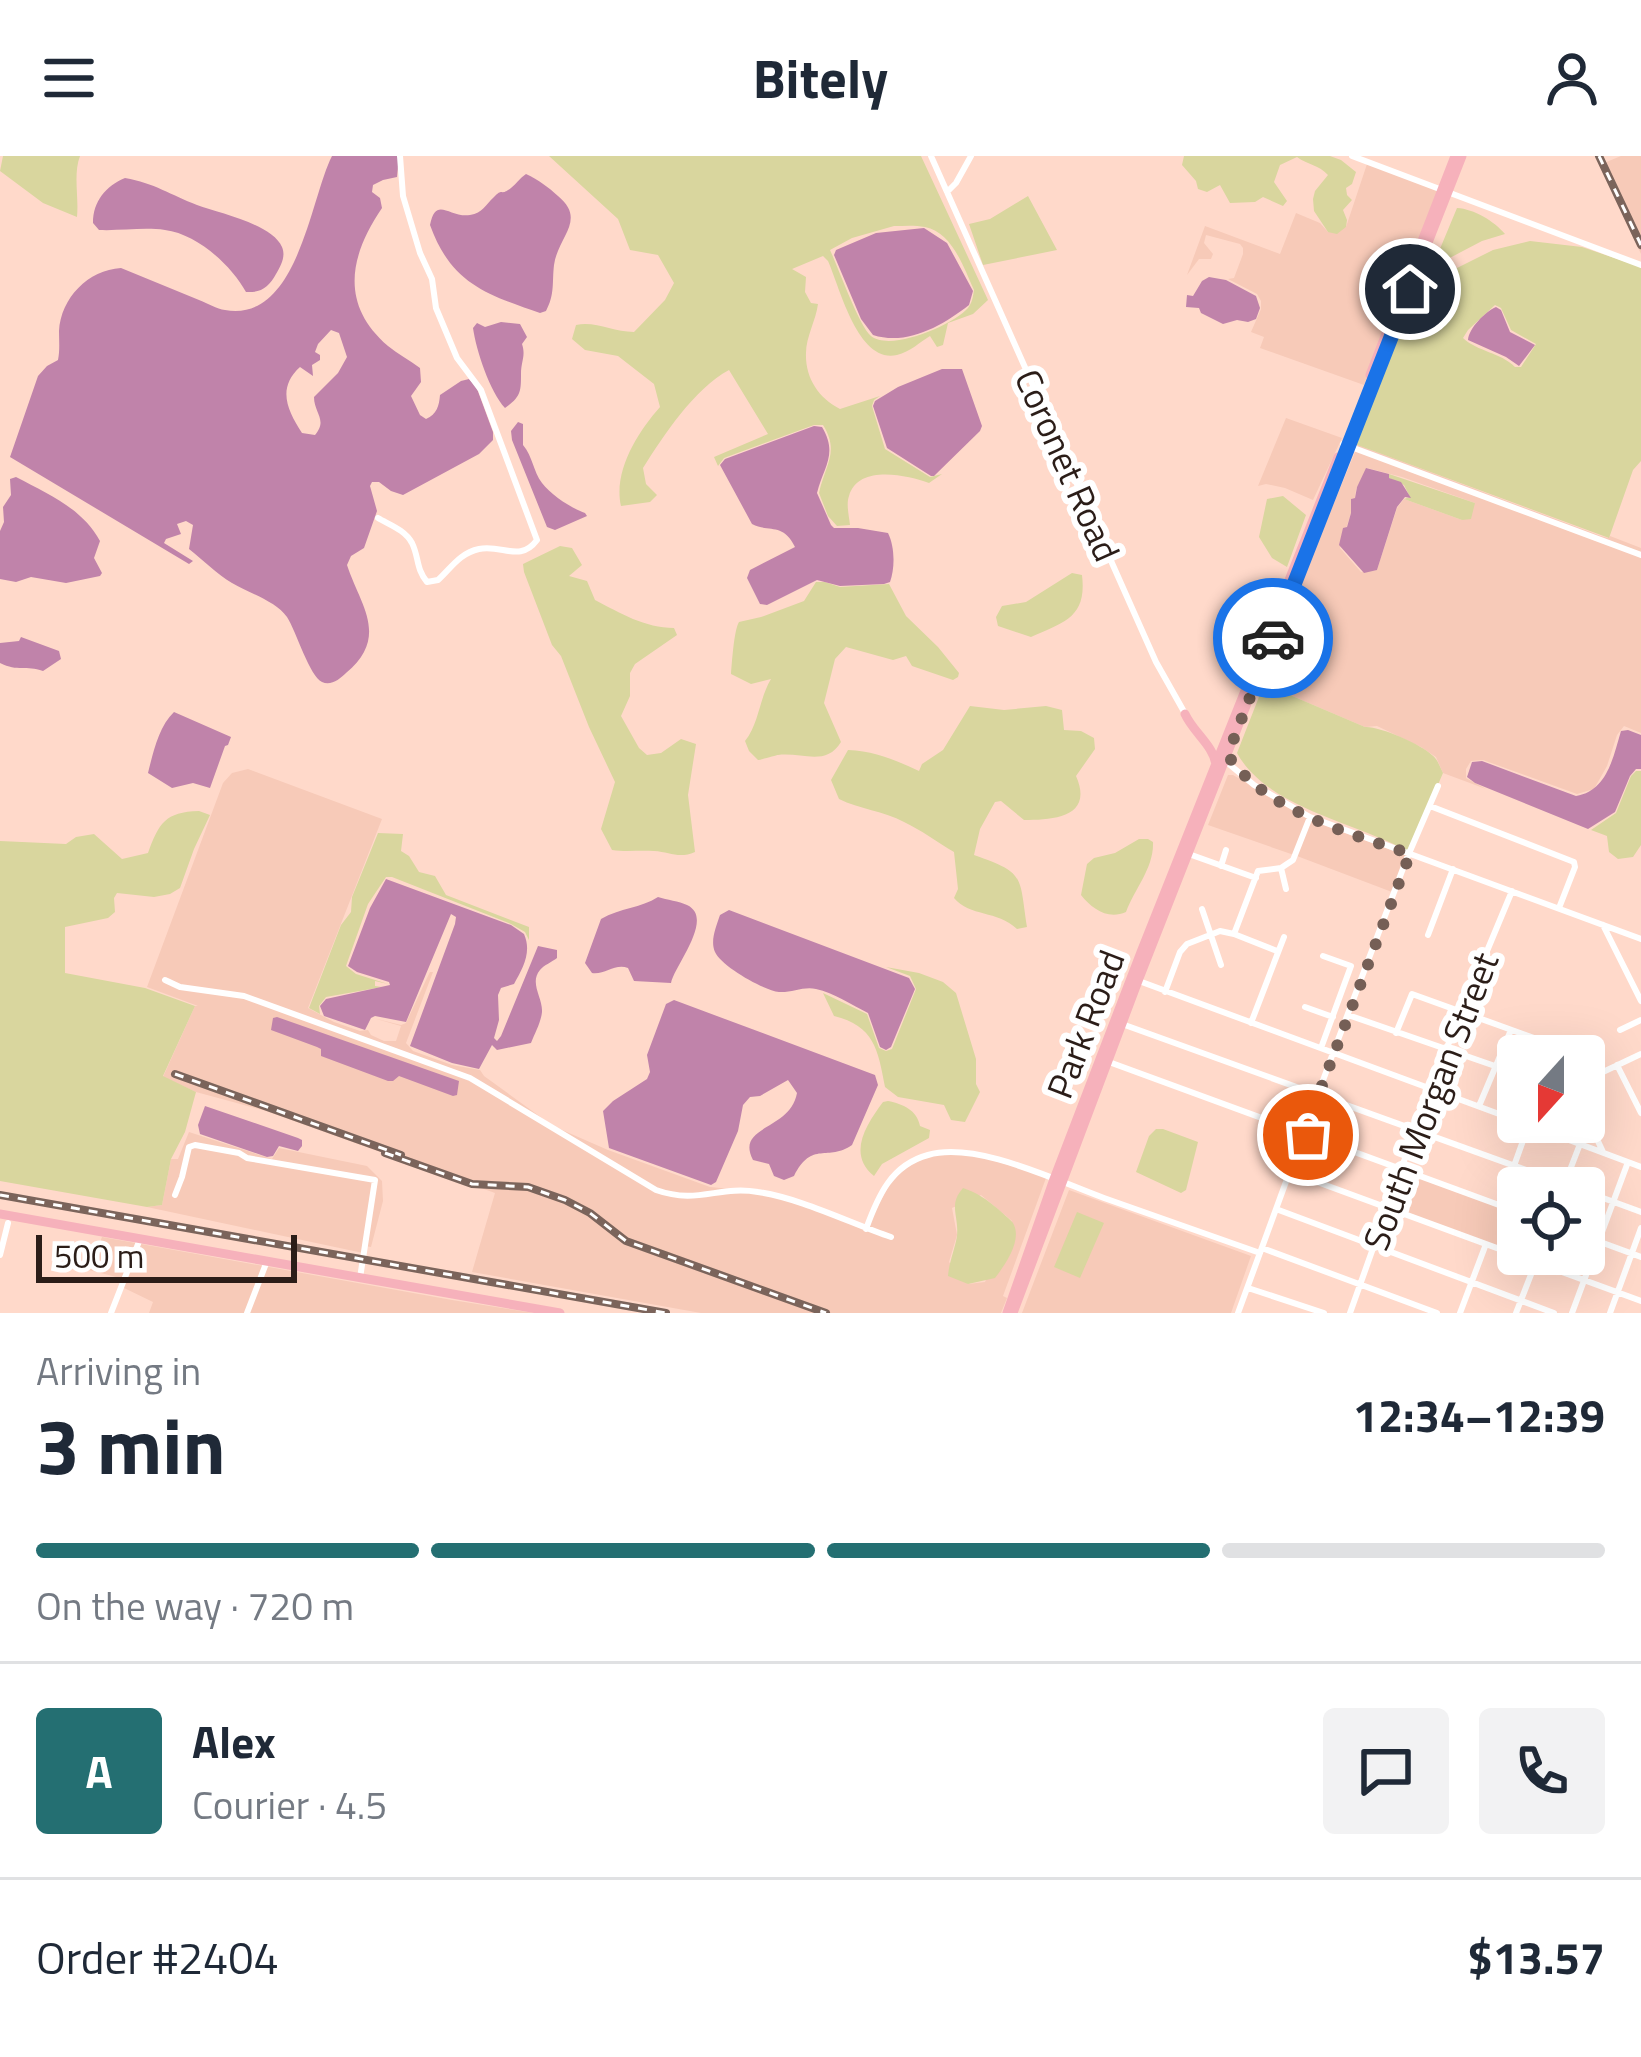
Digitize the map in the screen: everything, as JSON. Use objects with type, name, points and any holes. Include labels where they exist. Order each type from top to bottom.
[{"type":"main road","points":[[1220,760],[1459,156]]},
{"type":"main road","points":[[1417,263],[1431,237],[1445,190]]},
{"type":"main road","points":[[1201,812],[1340,470],[1346,445]]},
{"type":"main road","points":[[1228,742],[1240,704]]},
{"type":"main road","points":[[1184,713],[1211,742],[1228,742]]},
{"type":"main road","points":[[1184,713],[1220,760]]},
{"type":"main road","name":"Park Road","points":[[1010,1313],[1053,1179],[1216,783],[1220,760]]},
{"type":"main road","name":"Park Road","points":[[1010,1313],[1042,1234],[1053,1179],[1061,1171],[1072,1132],[1122,1024],[1142,952],[1185,853]]},
{"type":"main road","points":[[1135,979],[1150,931]]},
{"type":"main road","points":[[1121,968],[1130,966],[1142,952]]},
{"type":"main road","points":[[4,1219],[560,1313]]},
{"type":"street","points":[[378,518],[411,541],[418,570],[427,582],[438,580],[455,561],[476,550],[522,552],[537,540],[481,390],[457,358],[436,308],[432,279],[404,196],[400,156]]},
{"type":"street","name":"Coronet Road","points":[[932,156],[1156,662],[1184,713]]},
{"type":"street","points":[[947,192],[971,156]]},
{"type":"street","points":[[1352,156],[1641,265]]},
{"type":"street","points":[[1417,263],[1445,287]]},
{"type":"street","points":[[1346,445],[1641,555]]},
{"type":"street","points":[[1228,742],[1231,761],[1254,785]]},
{"type":"street","points":[[1220,760],[1254,785]]},
{"type":"street","points":[[1216,783],[1230,772],[1310,817],[1641,939]]},
{"type":"street","points":[[1238,1313],[1438,786]]},
{"type":"street","points":[[1430,806],[1574,862],[1559,908]]},
{"type":"street","points":[[1234,934],[1258,871],[1282,868],[1294,860],[1310,817]]},
{"type":"street","points":[[1221,866],[1226,850]]},
{"type":"street","points":[[1185,853],[1256,878]]},
{"type":"street","points":[[1282,868],[1286,889]]},
{"type":"street","points":[[1428,935],[1453,869]]},
{"type":"street","name":"South Morgan Street","points":[[1350,1313],[1430,1088],[1512,890]]},
{"type":"street","points":[[1202,909],[1221,965]]},
{"type":"street","points":[[1603,925],[1641,1001]]},
{"type":"street","points":[[1165,992],[1180,952],[1210,934],[1234,934],[1276,951]]},
{"type":"street","points":[[1251,1023],[1284,937]]},
{"type":"street","points":[[1321,1048],[1351,966],[1323,956]]},
{"type":"street","points":[[1135,979],[1497,1112]]},
{"type":"street","points":[[165,980],[176,986],[238,994],[470,1078],[656,1190],[692,1197],[752,1190],[891,1237]]},
{"type":"street","points":[[1396,1033],[1412,994],[1525,1035]]},
{"type":"street","points":[[1305,1007],[1333,1017]]},
{"type":"street","points":[[1348,1015],[1496,1065]]},
{"type":"street","points":[[1620,1030],[1641,1020]]},
{"type":"street","points":[[1122,1024],[1513,1166],[1519,1143]]},
{"type":"street","points":[[1479,1106],[1511,1030]]},
{"type":"street","points":[[1605,1071],[1641,1054]]},
{"type":"street","points":[[1104,1060],[1497,1204]]},
{"type":"street","points":[[1617,1065],[1641,1113]]},
{"type":"street","points":[[1599,1143],[1603,1152]]},
{"type":"street","points":[[1571,1167],[1580,1144],[1641,1167]]},
{"type":"street","points":[[175,1195],[189,1147],[195,1145],[375,1180],[360,1278]]},
{"type":"street","points":[[866,1229],[894,1174],[930,1154],[958,1153],[1053,1179],[1436,1313]]},
{"type":"street","points":[[1605,1223],[1628,1162]]},
{"type":"street","points":[[1290,1172],[1497,1247]]},
{"type":"street","points":[[1605,1199],[1641,1212]]},
{"type":"street","points":[[1276,1209],[1554,1313]]},
{"type":"street","points":[[0,1255],[4,1219]]},
{"type":"street","points":[[1610,1313],[1637,1256],[1641,1228]]},
{"type":"street","points":[[111,1313],[140,1239]]},
{"type":"street","points":[[1460,1313],[1486,1244]]},
{"type":"street","points":[[1605,1244],[1637,1256]]},
{"type":"street","points":[[247,1313],[267,1261]]},
{"type":"street","points":[[1516,1313],[1531,1275]]},
{"type":"street","points":[[1573,1275],[1641,1301]]},
{"type":"street","points":[[1572,1313],[1585,1275]]},
{"type":"street","points":[[1247,1288],[1295,1309],[1324,1313]]},
{"type":"street","points":[[1405,1313],[1408,1303]]},
{"type":"shaded area","points":[[3,156],[80,156],[77,217],[43,203],[0,171]]},
{"type":"shaded area","points":[[332,156],[399,156],[397,177],[373,185],[382,208],[357,261],[356,296],[372,330],[420,368],[421,382],[411,396],[420,415],[430,417],[440,395],[469,379],[493,432],[493,440],[479,454],[403,495],[372,482],[377,511],[364,548],[347,565],[368,620],[367,646],[346,673],[329,683],[313,672],[282,611],[226,579],[189,549],[193,525],[177,524],[181,534],[164,543],[193,561],[189,564],[10,457],[38,376],[58,360],[61,319],[78,288],[98,274],[121,268],[225,310],[250,309],[269,297],[285,278],[298,254]],"holes":[[[331,330],[339,333],[347,357],[314,397],[319,430],[315,435],[302,433],[289,408],[288,383],[300,367],[313,376],[312,365],[320,360],[315,352],[318,344]]]},
{"type":"shaded area","points":[[549,156],[921,156],[988,300],[973,314],[948,323],[943,345],[937,347],[930,336],[902,354],[883,355],[871,348],[852,322],[823,256],[792,269],[806,277],[805,292],[811,303],[818,304],[806,353],[819,393],[840,409],[880,396],[872,406],[885,449],[930,477],[942,474],[929,483],[884,474],[862,479],[848,499],[850,525],[837,526],[819,493],[831,451],[823,425],[724,458],[718,466],[714,457],[768,434],[729,370],[692,401],[643,468],[646,484],[657,495],[650,502],[621,506],[624,466],[660,407],[654,384],[618,356],[585,350],[572,339],[576,325],[583,324],[634,332],[665,300],[674,283],[658,255],[630,250],[618,219]],"holes":[[[894,226],[925,227],[943,236],[974,293],[968,308],[949,322],[892,341],[871,336],[830,250]]]},
{"type":"shaded area","points":[[1184,156],[1330,156],[1341,160],[1356,172],[1346,188],[1352,200],[1343,210],[1346,227],[1337,234],[1328,232],[1314,211],[1313,199],[1328,175],[1297,157],[1280,165],[1274,182],[1287,201],[1283,206],[1263,197],[1230,203],[1220,185],[1207,192],[1198,189],[1182,165]]},
{"type":"shaded area","points":[[1621,156],[1641,156],[1641,254],[1599,165]]},
{"type":"shaded area","points":[[1367,164],[1440,190],[1364,385],[1260,348],[1264,337],[1251,332],[1261,301],[1257,294],[1228,279],[1234,278],[1243,254],[1240,244],[1206,235],[1211,259],[1199,259],[1187,275],[1205,226],[1280,254],[1296,213],[1320,223],[1328,232],[1346,227]]},
{"type":"shaded area","points":[[526,174],[566,205],[571,221],[554,265],[551,299],[540,313],[472,284],[448,261],[430,225],[440,209],[462,215],[478,212]]},
{"type":"shaded area","points":[[125,178],[268,232],[283,250],[273,279],[260,290],[246,292],[232,271],[189,238],[157,229],[99,230],[93,223],[98,201]]},
{"type":"shaded area","points":[[1028,196],[1057,250],[983,265],[969,224],[990,219]]},
{"type":"shaded area","points":[[1457,208],[1483,216],[1505,234],[1442,262],[1437,256]]},
{"type":"shaded area","points":[[924,228],[947,243],[973,291],[969,305],[924,332],[899,338],[873,335],[861,319],[836,250],[876,233]]},
{"type":"shaded area","points":[[1530,241],[1582,247],[1641,267],[1641,461],[1633,470],[1609,538],[1352,443],[1399,324],[1420,294],[1443,275],[1493,250]],"holes":[[[1495,305],[1511,330],[1536,344],[1521,367],[1463,338]]]},
{"type":"shaded area","points":[[1209,277],[1256,296],[1260,308],[1256,319],[1223,324],[1199,308],[1186,307],[1187,295],[1193,296]]},
{"type":"shaded area","points":[[1496,307],[1510,332],[1535,345],[1519,366],[1468,340],[1478,321]]},
{"type":"shaded area","points":[[501,322],[520,324],[527,337],[522,344],[519,393],[505,408],[485,370],[473,328],[477,323],[485,327]]},
{"type":"shaded area","points":[[942,369],[962,369],[982,426],[931,476],[887,448],[873,406],[898,387]]},
{"type":"shaded area","points":[[1286,418],[1342,438],[1313,500],[1285,488],[1258,486]]},
{"type":"shaded area","points":[[518,422],[523,424],[523,445],[542,483],[587,516],[555,530],[547,527],[512,440],[511,431]]},
{"type":"shaded area","points":[[822,427],[829,445],[817,493],[831,525],[888,533],[894,557],[890,582],[840,586],[817,580],[767,605],[760,604],[747,578],[750,570],[795,547],[781,531],[752,524],[720,465],[725,459]]},
{"type":"shaded area","points":[[1358,445],[1641,548],[1641,733],[1624,726],[1594,789],[1577,794],[1483,760],[1471,761],[1466,778],[1486,789],[1443,773],[1436,757],[1377,726],[1365,727],[1264,684]],"holes":[[[1367,468],[1475,503],[1462,520],[1404,499],[1377,570],[1361,572],[1340,548],[1351,499]]]},
{"type":"shaded area","points":[[1366,468],[1401,482],[1411,498],[1405,497],[1397,507],[1377,570],[1364,573],[1339,545],[1351,499]]},
{"type":"shaded area","points":[[1389,474],[1475,503],[1471,519],[1404,499],[1410,497],[1404,485]]},
{"type":"shaded area","points":[[16,477],[63,503],[93,529],[100,541],[94,558],[100,576],[66,583],[31,577],[16,582],[0,579],[3,507],[11,495],[10,479]]},
{"type":"shaded area","points":[[1283,496],[1306,515],[1287,567],[1272,558],[1259,537],[1267,499]]},
{"type":"shaded area","points":[[560,546],[572,548],[582,565],[569,576],[587,581],[595,600],[643,623],[674,628],[677,635],[635,664],[621,716],[647,755],[661,753],[681,739],[696,744],[688,795],[695,852],[612,850],[601,829],[615,782],[524,572],[523,564]]},
{"type":"shaded area","points":[[1072,573],[1082,575],[1081,600],[1063,622],[1031,637],[998,626],[996,617],[1002,606],[1026,602]]},
{"type":"shaded area","points":[[816,582],[840,587],[889,584],[906,616],[938,647],[958,677],[953,680],[912,666],[906,656],[893,660],[846,647],[835,659],[824,703],[841,742],[835,750],[821,756],[778,755],[758,760],[745,741],[771,679],[751,684],[731,674],[737,626],[804,601]]},
{"type":"shaded area","points":[[21,637],[59,651],[61,659],[43,671],[0,663],[0,643]]},
{"type":"shaded area","points":[[1264,684],[1400,737],[1436,759],[1443,773],[1409,852],[1291,801],[1251,772],[1237,753]]},
{"type":"shaded area","points":[[970,706],[1062,710],[1064,730],[1094,738],[1095,749],[1076,776],[1080,800],[1075,808],[1058,817],[1024,820],[1001,801],[995,802],[980,829],[974,855],[1012,872],[1023,897],[1027,927],[1017,929],[960,904],[954,898],[958,889],[954,852],[896,818],[839,799],[831,780],[848,750],[876,754],[919,771],[943,750]]},
{"type":"shaded area","points":[[174,712],[231,737],[210,788],[193,783],[172,788],[148,773],[160,732]]},
{"type":"shaded area","points":[[1621,731],[1641,735],[1641,769],[1630,776],[1615,812],[1588,829],[1467,777],[1472,762],[1482,761],[1576,796],[1587,793],[1602,780]]},
{"type":"shaded area","points":[[248,769],[382,819],[308,1008],[334,1022],[368,1030],[384,1041],[396,1041],[401,1026],[373,1018],[406,1023],[433,972],[406,1043],[413,1051],[480,1070],[553,1126],[608,1150],[710,1187],[774,1193],[866,1229],[895,1174],[932,1152],[968,1153],[1043,1175],[1046,1178],[1001,1313],[701,1313],[472,1272],[495,1193],[163,1077],[198,1006],[147,987],[223,783],[232,773]],"holes":[[[981,1195],[1012,1221],[985,1282],[968,1284],[949,1262],[957,1235],[952,1208]]]},
{"type":"shaded area","points":[[1636,771],[1641,771],[1641,845],[1633,857],[1618,859],[1609,852],[1607,836],[1591,830],[1616,813]]},
{"type":"shaded area","points":[[1228,775],[1307,818],[1294,855],[1208,825]]},
{"type":"shaded area","points":[[199,811],[210,815],[180,888],[154,897],[117,893],[115,912],[108,918],[65,927],[65,973],[145,988],[195,1006],[163,1076],[196,1092],[185,1132],[171,1159],[162,1205],[147,1207],[0,1181],[0,841],[66,844],[94,834],[122,859],[148,853],[160,827],[171,817]]},
{"type":"shaded area","points":[[1311,820],[1407,856],[1392,892],[1297,856]]},
{"type":"shaded area","points":[[378,833],[403,834],[401,851],[419,872],[435,876],[446,895],[529,927],[529,940],[511,924],[386,877],[368,904],[346,966],[388,984],[375,981],[375,986],[382,987],[326,997],[319,1006],[320,1014],[309,1008],[341,925],[351,912],[352,897]]},
{"type":"shaded area","points":[[1139,839],[1153,842],[1152,851],[1126,912],[1113,915],[1095,909],[1081,895],[1087,864]]},
{"type":"shaded area","points":[[386,879],[524,934],[527,954],[523,966],[514,984],[501,988],[498,995],[497,1041],[538,946],[557,950],[557,958],[537,975],[542,1012],[531,1043],[497,1050],[492,1045],[479,1069],[410,1046],[455,924],[451,914],[406,1022],[375,1016],[365,1030],[324,1016],[320,1006],[326,999],[390,985],[348,966]]},
{"type":"shaded area","points":[[658,897],[687,905],[697,920],[671,983],[634,981],[623,967],[592,973],[585,963],[601,919]]},
{"type":"shaded area","points":[[729,910],[909,978],[915,989],[891,1047],[880,1047],[868,1013],[843,1000],[811,988],[772,990],[725,964],[715,952],[713,939],[720,915]]},
{"type":"shaded area","points":[[886,967],[919,973],[956,993],[976,1059],[980,1092],[965,1122],[951,1120],[944,1105],[898,1097],[885,1087],[872,1041],[858,1026],[834,1016],[823,993],[867,1014],[879,1048],[892,1049],[916,989],[910,976]]},
{"type":"shaded area","points":[[674,1000],[875,1075],[878,1085],[852,1145],[807,1158],[794,1176],[784,1180],[774,1176],[769,1164],[753,1160],[751,1140],[792,1105],[797,1093],[788,1080],[743,1105],[738,1131],[711,1185],[609,1148],[603,1111],[647,1079],[647,1055],[666,1004]]},
{"type":"shaded area","points":[[277,1017],[459,1081],[457,1095],[399,1076],[388,1081],[321,1056],[321,1049],[271,1030]]},
{"type":"shaded area","points":[[888,1101],[913,1112],[920,1126],[930,1130],[929,1138],[882,1164],[874,1176],[860,1149],[877,1111]]},
{"type":"shaded area","points":[[205,1106],[298,1138],[302,1146],[298,1151],[279,1146],[267,1157],[200,1134]]},
{"type":"shaded area","points":[[1156,1129],[1198,1142],[1186,1190],[1181,1193],[1136,1172]]},
{"type":"shaded area","points":[[189,1132],[272,1159],[279,1148],[367,1166],[382,1181],[383,1201],[371,1247],[365,1246],[363,1253],[147,1207],[162,1205],[171,1159],[178,1159]]},
{"type":"shaded area","points":[[1400,1169],[1497,1204],[1497,1248],[1386,1207]]},
{"type":"shaded area","points":[[963,1188],[994,1205],[1016,1230],[1012,1252],[995,1278],[968,1284],[948,1276],[957,1236],[955,1205]]},
{"type":"shaded area","points":[[1069,1190],[1251,1256],[1231,1313],[1022,1313]]},
{"type":"shaded area","points":[[1077,1212],[1104,1223],[1080,1278],[1054,1267]]},
{"type":"shaded area","points":[[102,1237],[534,1313],[149,1313],[153,1302],[122,1287],[124,1279],[89,1270]]},
{"type":"railway","points":[[1599,156],[1641,245]]},
{"type":"railway","points":[[175,1074],[401,1155]]},
{"type":"railway","points":[[385,1153],[472,1184],[528,1187],[565,1200],[626,1241],[826,1313]]},
{"type":"railway","points":[[0,1195],[666,1313]]},
{"type":"way so far","points":[[1273,638],[1231,746],[1234,766],[1254,785],[1296,811],[1410,854],[1333,1053],[1304,1133],[1308,1135]]},
{"type":"route","points":[[1273,638],[1410,289]]}]
